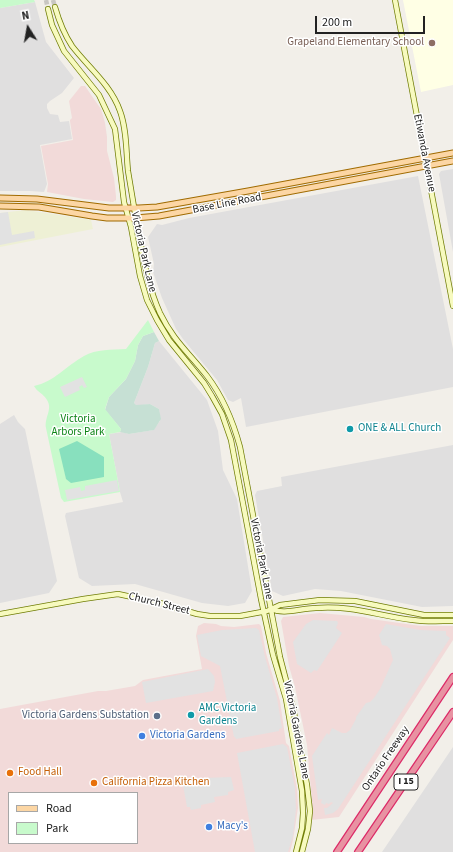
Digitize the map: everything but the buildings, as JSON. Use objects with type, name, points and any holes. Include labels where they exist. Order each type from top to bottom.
[{"type":"highway","name":"Ontario Freeway","points":[[337,852],[453,677]]},
{"type":"highway","name":"I 15","points":[[358,852],[453,712]]},
{"type":"main road","name":"Etiwanda Avenue","points":[[395,0],[453,306]]},
{"type":"main road","name":"Victoria Park Lane","points":[[55,7],[59,22],[71,45],[108,89],[120,111],[124,127],[133,208],[144,268],[149,286],[162,318],[177,342],[206,375],[216,389],[228,411],[240,447],[271,610]]},
{"type":"main road","name":"Victoria Park Lane","points":[[48,9],[52,25],[64,51],[99,95],[115,129],[119,171],[140,276],[147,300],[169,340],[208,389],[222,414],[231,440],[264,611]]},
{"type":"main road","name":"Base Line Road","points":[[0,198],[37,199],[96,207],[133,208],[176,204],[453,152]]},
{"type":"main road","name":"Base Line Road","points":[[0,206],[26,206],[92,216],[135,218],[175,214],[453,161]]},
{"type":"main road","name":"Church Street","points":[[0,614],[85,598],[118,594],[210,616],[240,616],[271,610],[278,612],[316,608],[340,608],[355,609],[412,620],[433,622],[453,621]]},
{"type":"main road","name":"Church Street","points":[[271,610],[276,606],[293,602],[333,600],[355,602],[424,615],[453,615]]},
{"type":"main road","name":"Victoria Gardens Lane","points":[[271,610],[282,665],[294,708],[307,785],[310,811],[308,829],[302,851]]},
{"type":"main road","name":"Victoria Gardens Lane","points":[[264,611],[273,655],[286,699],[302,790],[303,817],[296,852]]},
{"type":"main road","points":[[302,851],[306,819],[303,817]]},
{"type":"shaded area","name":"Grapeland Elementary School","points":[[403,0],[453,0],[453,85],[421,92]]},
{"type":"shaded area","points":[[35,2],[46,42],[74,78],[62,93],[47,104],[50,114],[58,115],[60,122],[69,121],[72,139],[40,145],[47,184],[44,192],[0,191],[0,8]]},
{"type":"shaded area","points":[[81,86],[85,86],[101,109],[105,123],[107,151],[114,178],[116,196],[116,200],[113,202],[84,199],[47,192],[48,184],[41,146],[73,140],[70,121],[72,118],[69,101]]},
{"type":"shaded area","points":[[453,169],[453,252],[439,174],[441,171]]},
{"type":"shaded area","points":[[418,176],[453,349],[453,387],[246,427],[241,398],[233,402],[228,400],[217,380],[176,329],[162,298],[153,272],[154,264],[148,237],[157,224],[162,225],[189,218]]},
{"type":"shaded area","points":[[26,210],[91,220],[93,229],[0,247],[0,213]]},
{"type":"shaded area","points":[[8,212],[12,235],[34,231],[35,238],[0,245],[0,213]]},
{"type":"shaded area","points":[[154,332],[159,341],[155,343],[148,367],[134,403],[136,405],[150,404],[159,409],[161,419],[154,430],[129,434],[120,432],[121,429],[105,410],[109,397],[126,379],[135,361],[138,345],[143,336]]},
{"type":"shaded area","points":[[159,341],[207,400],[218,431],[223,470],[237,499],[252,591],[245,603],[228,606],[202,603],[135,584],[92,586],[79,578],[65,516],[66,513],[123,502],[109,434],[122,432],[129,434],[153,430],[160,421],[159,409],[150,404],[136,406],[134,403],[148,367],[155,343]]},
{"type":"shaded area","points":[[82,377],[87,387],[84,388],[82,385],[79,387],[80,390],[65,397],[60,387]]},
{"type":"shaded area","points":[[14,415],[25,429],[57,581],[49,593],[0,603],[0,424]]},
{"type":"shaded area","points":[[453,445],[453,606],[422,607],[341,591],[315,589],[283,596],[272,591],[255,495],[257,491],[282,486],[281,477]]},
{"type":"shaded area","points":[[117,480],[119,491],[67,500],[65,490],[80,487],[81,491],[85,490],[85,486]]},
{"type":"shaded area","points":[[320,613],[364,617],[421,626],[453,626],[453,640],[339,817],[311,820],[312,801],[307,745],[289,666],[281,621],[283,617]]},
{"type":"shaded area","points":[[313,620],[337,621],[338,623],[336,628],[342,633],[317,671],[314,670],[311,673],[297,664],[293,642],[306,624]]},
{"type":"shaded area","name":"Victoria Gardens","points":[[204,623],[234,627],[259,624],[261,626],[266,653],[280,701],[286,743],[289,746],[297,789],[298,808],[290,852],[0,852],[0,709],[98,691],[135,686],[143,680],[202,669],[196,636],[198,626]]},
{"type":"shaded area","points":[[386,624],[420,630],[446,631],[446,635],[450,638],[338,809],[333,813],[325,815],[324,808],[327,808],[333,803],[326,803],[325,805],[321,803],[322,799],[318,800],[312,756],[327,733],[329,735],[332,728],[342,733],[346,733],[350,730],[356,717],[366,703],[370,702],[374,698],[380,689],[393,660],[390,649],[387,646],[382,645],[379,635]]},
{"type":"shaded area","points":[[256,628],[259,630],[277,698],[282,728],[279,729],[279,731],[236,739],[234,737],[220,666],[201,656],[197,635],[222,630]]},
{"type":"shaded area","points":[[208,669],[214,676],[215,682],[213,691],[146,703],[142,682]]},
{"type":"shaded area","points":[[283,744],[287,747],[295,788],[296,809],[293,836],[288,852],[255,852],[237,753]]},
{"type":"shaded area","points":[[453,747],[453,852],[382,852]]},
{"type":"shaded area","points":[[231,777],[234,790],[228,792],[228,795],[214,797],[215,802],[201,805],[201,808],[191,810],[190,807],[187,807],[183,785],[186,784],[186,781],[203,778]]},
{"type":"green space","points":[[0,0],[34,0],[35,2],[0,8]]},
{"type":"green space","name":"Victoria Arbors Park","points":[[148,320],[154,332],[143,336],[138,345],[135,361],[126,379],[109,397],[105,409],[121,429],[120,432],[109,434],[120,492],[64,502],[61,498],[46,428],[49,403],[34,386],[48,381],[84,356],[104,350],[126,349]]},
{"type":"green space","points":[[77,441],[104,457],[104,477],[71,483],[66,479],[59,449]]},
{"type":"tunnel","points":[[46,0],[48,9]]},
{"type":"tunnel","points":[[53,0],[55,7]]},
{"type":"place","name":"Grapeland Elementary School","points":[[432,43]]},
{"type":"place","name":"ONE & ALL Church","points":[[350,429]]},
{"type":"place","name":"AMC Victoria Gardens","points":[[191,715]]},
{"type":"place","name":"Victoria Gardens Substation","points":[[157,716]]},
{"type":"place","name":"Victoria Gardens","points":[[142,736]]},
{"type":"place","name":"Food Hall","points":[[10,773]]},
{"type":"place","name":"California Pizza Kitchen","points":[[94,783]]},
{"type":"place","name":"Macy's","points":[[209,827]]}]
